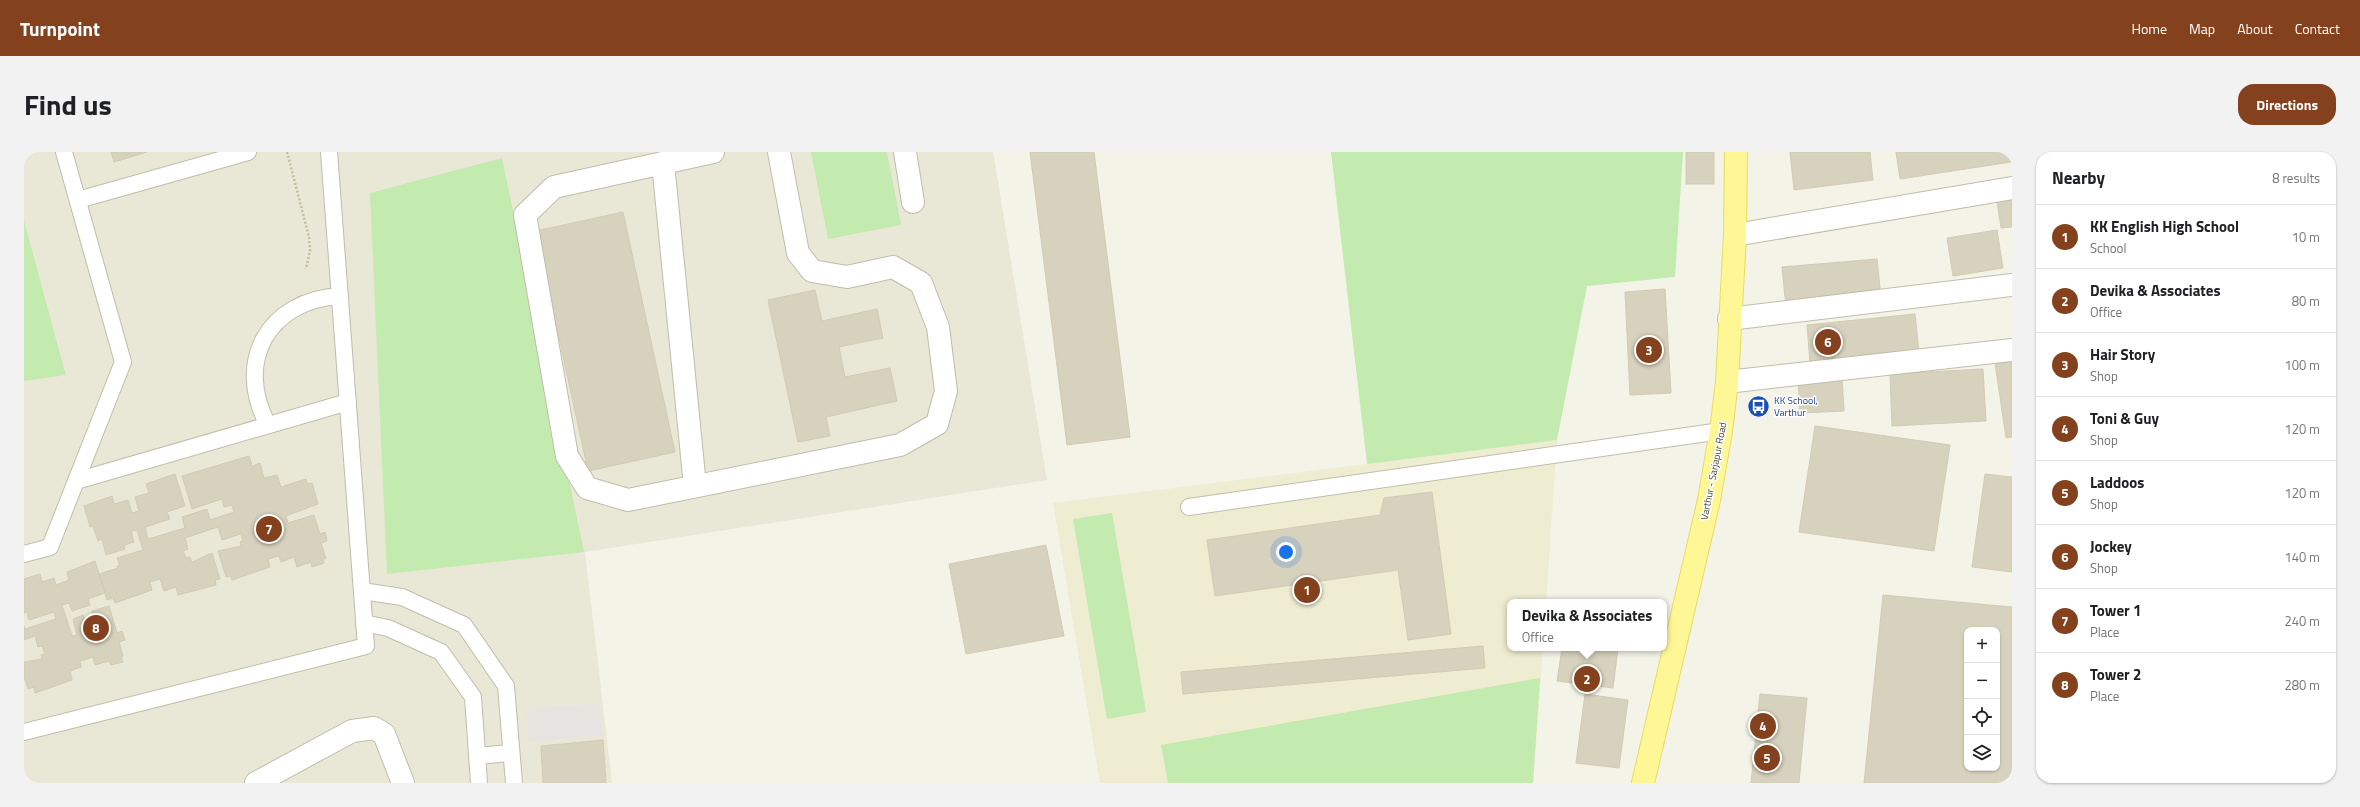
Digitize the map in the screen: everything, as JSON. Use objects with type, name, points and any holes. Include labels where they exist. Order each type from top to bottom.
[{"type":"main road","name":"Varthur - Sarjapur Road","points":[[1644,782],[1708,500],[1721,431],[1728,382],[1729,319],[1735,235],[1736,152]]},
{"type":"street","points":[[713,152],[554,187],[525,216],[567,456],[587,488],[628,500],[900,445],[937,424],[946,391],[938,328],[921,283],[893,267],[847,278],[812,271],[798,253],[779,152]]},
{"type":"street","points":[[905,152],[913,202]]},
{"type":"street","points":[[663,163],[695,486]]},
{"type":"street","points":[[1735,235],[2012,188]]},
{"type":"street","points":[[1729,319],[2012,285]]},
{"type":"street","points":[[1728,382],[2012,350]]},
{"type":"street","points":[[256,783],[352,731],[374,728],[384,734],[403,783]]},
{"type":"lane","points":[[24,554],[50,547],[123,362],[64,152]]},
{"type":"lane","points":[[78,200],[248,152]]},
{"type":"lane","points":[[24,732],[366,646],[329,152]]},
{"type":"lane","points":[[268,425],[260,409],[255,393],[254,375],[256,357],[263,341],[282,316],[295,308],[316,299],[340,296]]},
{"type":"lane","points":[[76,481],[348,402]]},
{"type":"lane","points":[[1188,507],[1721,431]]},
{"type":"lane","points":[[362,591],[402,597],[464,625],[506,686],[514,783]]},
{"type":"lane","points":[[364,623],[388,628],[441,652],[473,697],[479,783]]},
{"type":"lane","points":[[477,756],[511,753]]},
{"type":"path","points":[[287,152],[309,237],[310,251],[306,269]]},
{"type":"shaded area","points":[[24,152],[993,152],[1047,480],[585,552],[612,783],[24,783],[24,381],[66,374],[24,220]]},
{"type":"shaded area","points":[[1557,440],[1546,599],[1507,599],[1507,651],[1543,651],[1533,783],[1100,783],[1053,503]]},
{"type":"shaded area","points":[[600,703],[602,736],[529,742],[526,709]]},
{"type":"green space","points":[[811,152],[887,152],[901,225],[828,239]]},
{"type":"green space","points":[[1331,152],[1683,152],[1675,277],[1587,286],[1557,440],[1367,464]]},
{"type":"green space","points":[[502,158],[584,552],[387,574],[370,193]]},
{"type":"green space","points":[[24,220],[66,375],[24,381]]},
{"type":"green space","points":[[1112,513],[1146,712],[1107,719],[1073,519]]},
{"type":"green space","points":[[1540,678],[1533,783],[1168,783],[1161,745]]},
{"type":"building","points":[[111,152],[147,152],[114,162]]},
{"type":"building","points":[[1030,152],[1094,152],[1130,437],[1067,445]]},
{"type":"building","points":[[1686,152],[1714,152],[1714,184],[1686,184]]},
{"type":"building","points":[[1790,152],[1870,152],[1873,180],[1794,190]]},
{"type":"building","points":[[1896,152],[2009,152],[2011,162],[1900,179]]},
{"type":"building","points":[[2012,193],[2012,227],[2001,228],[1996,195]]},
{"type":"building","points":[[623,212],[675,452],[588,471],[536,231]]},
{"type":"building","points":[[1997,230],[2003,268],[1953,276],[1947,238]]},
{"type":"building","points":[[1877,259],[1881,298],[1786,307],[1782,267]]},
{"type":"building","points":[[1665,289],[1671,393],[1630,395],[1625,292]]},
{"type":"building","points":[[815,290],[822,321],[877,309],[883,338],[839,347],[845,377],[890,368],[897,401],[826,417],[830,436],[798,442],[768,300]]},
{"type":"building","points":[[1915,314],[1919,352],[1810,363],[1807,325]]},
{"type":"building","points":[[2012,360],[2012,437],[2006,438],[1995,363]]},
{"type":"building","points":[[1983,369],[1986,421],[1892,426],[1890,374]]},
{"type":"building","points":[[1842,375],[1844,411],[1800,413],[1798,377]]},
{"type":"building","points":[[1815,426],[1950,445],[1934,551],[1799,532]]},
{"type":"building","points":[[249,456],[252,466],[260,463],[264,478],[277,475],[281,487],[306,479],[308,484],[312,483],[318,504],[286,516],[288,523],[314,515],[320,534],[325,532],[327,541],[321,543],[326,558],[323,559],[324,563],[312,567],[311,562],[297,567],[294,557],[281,562],[279,556],[268,559],[270,567],[232,580],[231,576],[226,577],[218,551],[241,546],[240,542],[243,541],[241,534],[222,540],[218,527],[185,538],[188,549],[183,551],[186,558],[190,557],[192,562],[212,553],[220,579],[215,580],[216,585],[178,595],[176,587],[164,591],[160,579],[150,582],[152,590],[115,603],[113,598],[107,600],[99,574],[118,568],[117,566],[120,566],[117,558],[143,550],[137,530],[131,531],[134,542],[124,545],[125,549],[106,555],[102,539],[98,541],[93,526],[90,527],[84,506],[112,496],[114,504],[128,500],[132,513],[139,511],[135,497],[149,493],[146,484],[175,474],[185,506],[167,512],[170,519],[145,527],[148,539],[185,528],[182,517],[207,509],[210,520],[234,512],[232,505],[224,507],[222,499],[192,509],[182,476]]},
{"type":"building","points":[[1985,474],[2012,477],[2012,572],[1972,567]]},
{"type":"building","points":[[1432,492],[1451,634],[1408,640],[1398,570],[1215,596],[1207,540],[1380,515],[1384,498]]},
{"type":"building","points":[[1046,545],[1064,636],[966,654],[949,564]]},
{"type":"building","points":[[95,561],[105,593],[88,599],[90,605],[72,611],[69,603],[62,605],[72,636],[77,635],[73,619],[83,615],[86,622],[94,619],[92,611],[109,606],[117,633],[122,631],[125,640],[119,642],[123,662],[111,665],[109,661],[95,665],[93,657],[80,661],[81,667],[70,671],[72,680],[35,693],[34,687],[28,689],[24,677],[24,662],[42,659],[41,655],[45,654],[42,646],[38,647],[35,636],[24,640],[24,626],[25,629],[56,619],[54,612],[29,620],[27,612],[24,613],[24,579],[40,574],[42,582],[54,578],[56,585],[69,580],[67,572]]},
{"type":"building","points":[[1883,595],[2012,607],[2012,783],[1864,783]]},
{"type":"building","points":[[1483,646],[1485,668],[1183,694],[1181,672]]},
{"type":"building","points":[[1562,651],[1618,651],[1613,688],[1557,681]]},
{"type":"building","points":[[1585,694],[1628,700],[1619,768],[1576,763]]},
{"type":"building","points":[[1760,694],[1807,698],[1799,783],[1751,783]]},
{"type":"building","points":[[603,740],[606,783],[543,783],[541,746]]},
{"type":"place","name":"Jockey","points":[[1828,342]]},
{"type":"place","name":"Hair Story","points":[[1649,350]]},
{"type":"place","name":"KK School, Varthur","points":[[1758,406]]},
{"type":"place","name":"Tower 1","points":[[269,529]]},
{"type":"place","name":"KK English High School","points":[[1307,590]]},
{"type":"place","name":"Tower 2","points":[[96,628]]},
{"type":"place","name":"Devika & Associates","points":[[1587,679]]},
{"type":"place","name":"Toni & Guy","points":[[1763,726]]},
{"type":"place","name":"Laddoos","points":[[1767,758]]}]
